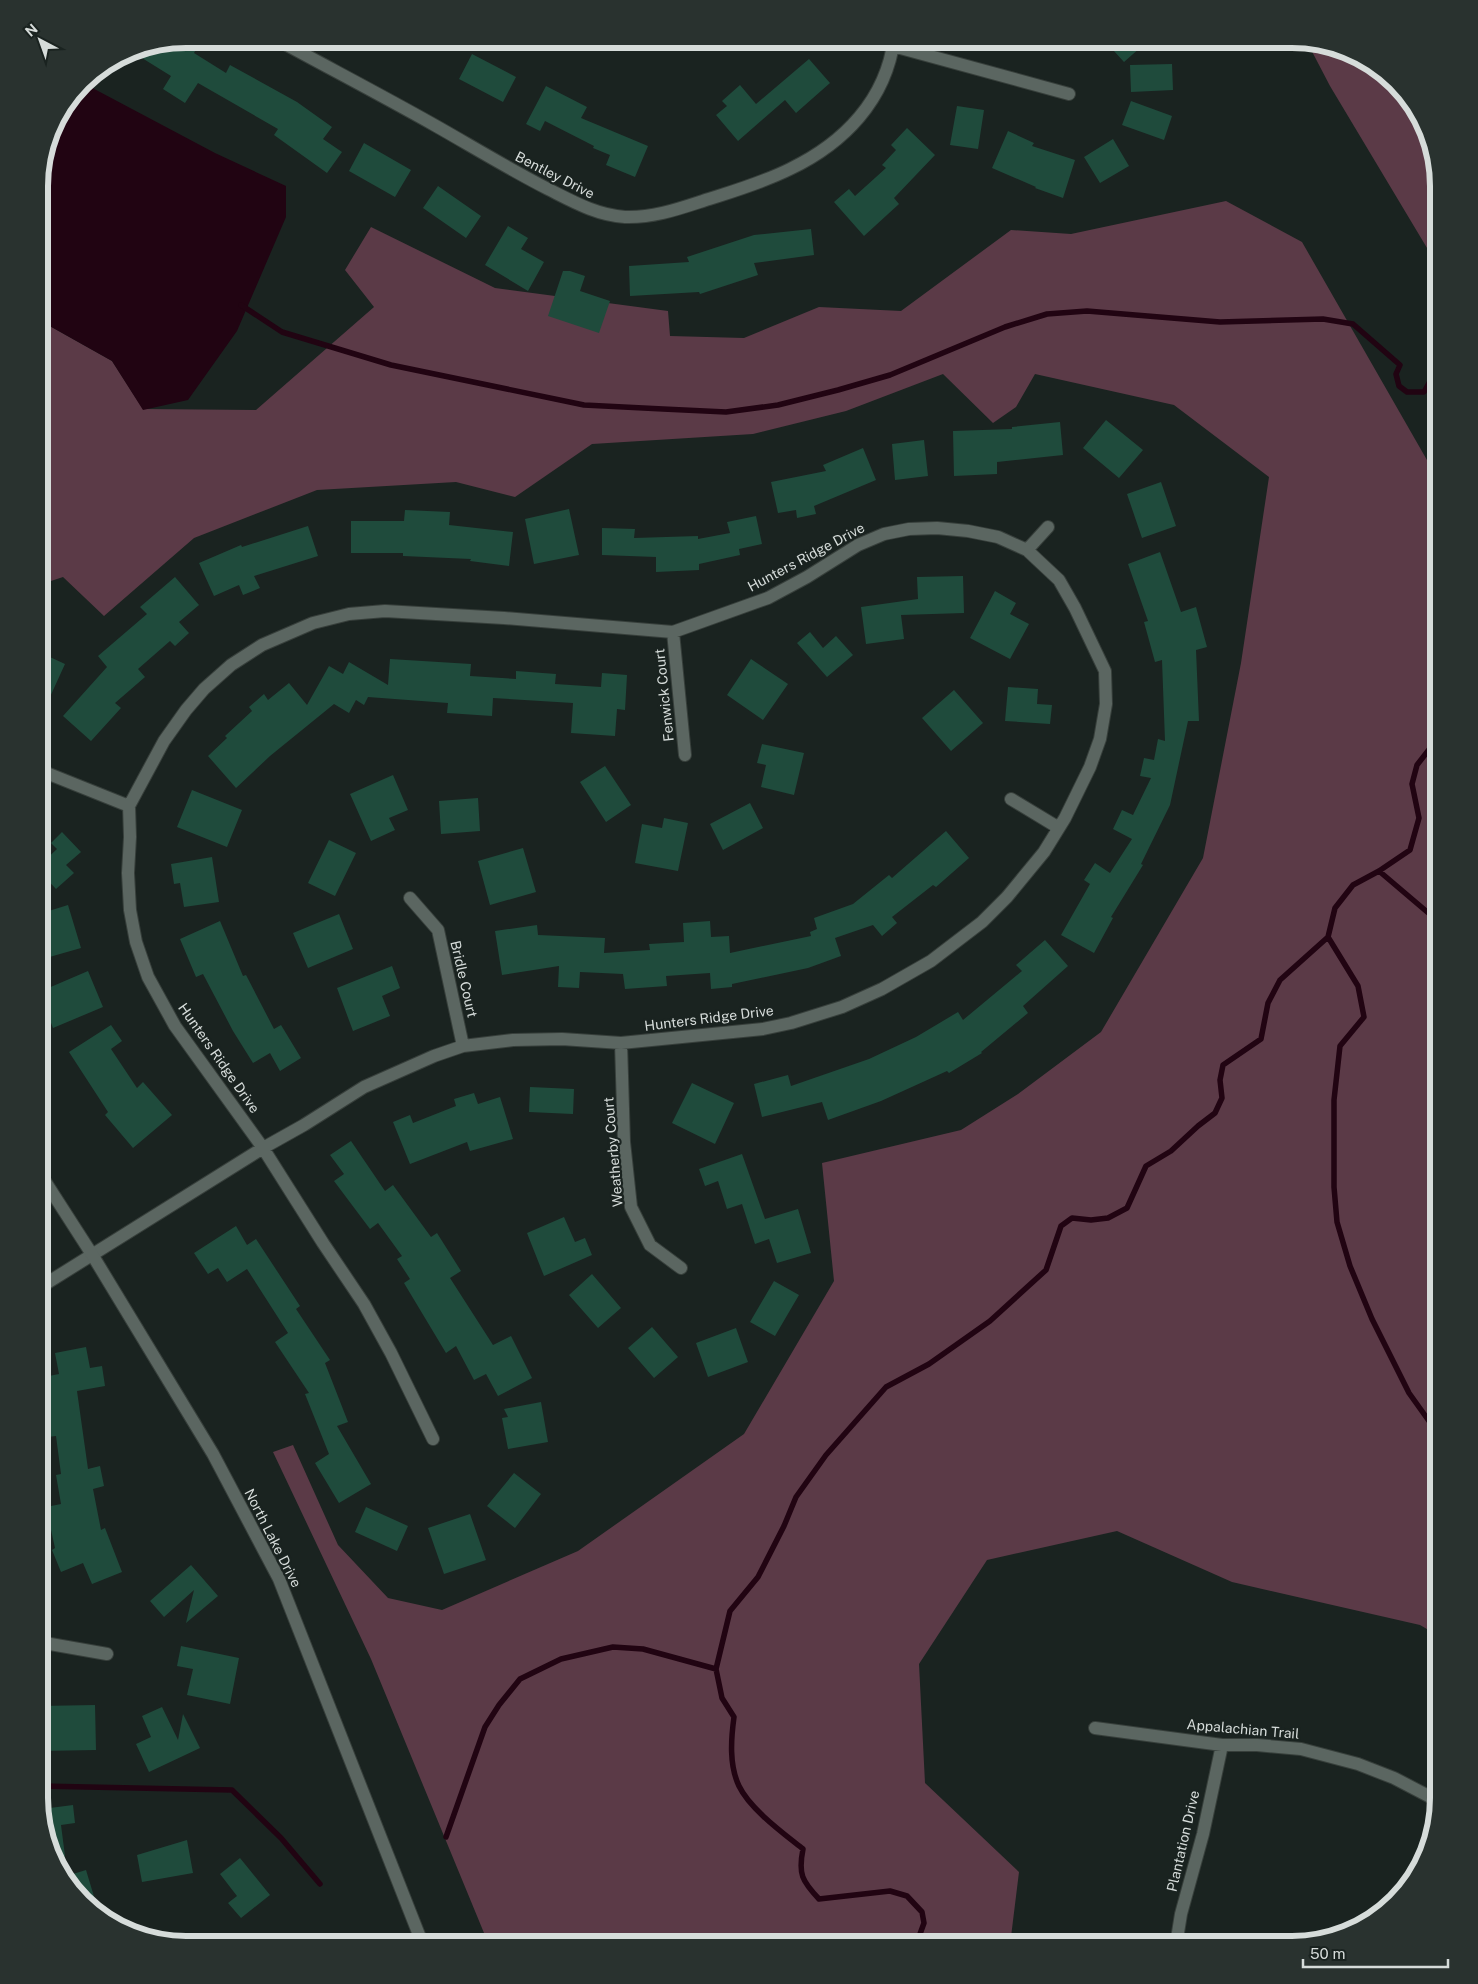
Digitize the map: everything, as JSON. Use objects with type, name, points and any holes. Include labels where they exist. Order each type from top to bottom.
[{"type":"street","name":"Bentley Drive","points":[[293,48],[435,125],[522,175],[590,210],[624,217],[659,215],[764,182],[816,156],[849,129],[864,111],[879,88],[893,48]]},
{"type":"street","points":[[911,48],[1069,94]]},
{"type":"street","points":[[1027,550],[1048,527]]},
{"type":"street","name":"Hunters Ridge Drive","points":[[48,1283],[93,1256],[264,1148],[364,1087],[434,1056],[463,1046],[513,1040],[562,1039],[621,1044],[763,1029],[791,1023],[842,1007],[882,989],[931,961],[982,922],[1007,897],[1044,852],[1059,828],[1090,767],[1100,739],[1106,704],[1105,671],[1075,608],[1059,580],[1027,550],[998,537],[968,531],[937,528],[909,529],[884,534],[858,546],[768,598],[673,632],[385,610],[349,614],[313,623],[262,645],[231,665],[186,710],[164,741],[130,806],[128,873],[130,910],[136,942],[148,977],[175,1026],[264,1148],[323,1243],[364,1304],[391,1353],[433,1439]]},
{"type":"street","name":"Fenwick Court","points":[[673,632],[685,755]]},
{"type":"street","points":[[48,774],[130,806]]},
{"type":"street","points":[[1011,799],[1059,828]]},
{"type":"street","name":"Bridle Court","points":[[410,898],[438,930],[463,1046]]},
{"type":"street","name":"Weatherby Court","points":[[621,1044],[624,1142],[631,1207],[650,1246],[681,1268]]},
{"type":"street","name":"North Lake Drive","points":[[48,1186],[93,1256],[213,1454],[279,1579],[419,1936]]},
{"type":"street","points":[[48,1644],[106,1654]]},
{"type":"street","name":"Appalachian Trail","points":[[1095,1728],[1222,1745],[1257,1745],[1301,1749],[1358,1764],[1394,1778],[1430,1798]]},
{"type":"street","name":"Plantation Drive","points":[[1177,1936],[1181,1914],[1202,1834],[1222,1745]]},
{"type":"shaded area","points":[[1311,49],[1337,55],[1361,66],[1390,88],[1407,109],[1420,133],[1426,150],[1429,168],[1430,253],[1330,86]]},
{"type":"shaded area","points":[[90,87],[215,153],[286,186],[286,217],[237,331],[188,400],[143,410],[112,361],[48,325],[48,177],[50,159],[58,133],[66,117]]},
{"type":"shaded area","points":[[1226,201],[1302,242],[1430,465],[1430,1631],[1420,1625],[1232,1582],[1117,1531],[987,1560],[919,1664],[925,1783],[1019,1872],[1011,1936],[485,1936],[371,1659],[273,1452],[293,1445],[338,1545],[388,1598],[442,1610],[578,1551],[744,1434],[834,1281],[822,1163],[961,1130],[1018,1094],[1101,1032],[1203,858],[1241,663],[1269,477],[1174,405],[1035,374],[1016,407],[993,423],[943,374],[846,411],[753,434],[592,444],[515,497],[456,482],[317,490],[194,538],[104,616],[63,577],[48,582],[48,325],[112,361],[143,409],[256,410],[374,307],[345,270],[371,227],[495,288],[668,311],[670,336],[744,338],[819,307],[901,311],[1011,230],[1071,234]]},
{"type":"building","points":[[196,48],[194,53],[226,73],[230,65],[297,102],[332,127],[323,139],[342,152],[327,173],[274,135],[278,129],[198,83],[185,103],[163,89],[171,76],[142,58],[145,54],[159,50]]},
{"type":"building","points":[[1111,48],[1140,48],[1124,62]]},
{"type":"building","points":[[472,54],[516,77],[503,102],[459,79]]},
{"type":"building","points":[[809,59],[830,83],[796,113],[785,100],[738,141],[716,115],[727,106],[722,101],[740,85],[756,104]]},
{"type":"building","points":[[1172,64],[1173,90],[1131,92],[1130,65]]},
{"type":"building","points":[[546,86],[587,107],[581,118],[648,146],[635,177],[606,165],[610,155],[593,148],[594,146],[545,121],[540,131],[526,124]]},
{"type":"building","points":[[1131,101],[1172,116],[1164,140],[1122,125]]},
{"type":"building","points":[[957,106],[984,110],[978,149],[950,145]]},
{"type":"building","points":[[907,128],[935,155],[894,198],[899,204],[864,236],[834,202],[849,189],[855,196],[886,168],[882,165],[896,150],[891,145]]},
{"type":"building","points":[[1008,131],[1034,143],[1032,146],[1075,160],[1063,198],[1035,188],[992,168]]},
{"type":"building","points":[[1113,139],[1129,166],[1100,183],[1084,157]]},
{"type":"building","points":[[364,143],[411,170],[395,197],[349,171]]},
{"type":"building","points":[[438,186],[481,216],[466,238],[423,208]]},
{"type":"building","points":[[508,226],[528,238],[521,249],[544,262],[528,291],[485,265]]},
{"type":"building","points":[[811,229],[814,255],[754,263],[758,275],[700,294],[699,292],[630,296],[629,266],[689,262],[687,257],[754,235]]},
{"type":"building","points":[[563,271],[570,271],[585,276],[580,291],[610,301],[599,333],[548,316]]},
{"type":"building","points":[[1106,420],[1143,450],[1119,478],[1083,448]]},
{"type":"building","points":[[1060,422],[1063,455],[997,462],[997,474],[954,476],[953,431],[1012,429],[1012,427]]},
{"type":"building","points":[[924,440],[928,476],[895,480],[892,444]]},
{"type":"building","points":[[863,448],[876,480],[814,506],[816,514],[797,518],[796,510],[778,513],[771,482],[826,471],[823,465]]},
{"type":"building","points":[[1161,482],[1176,526],[1142,538],[1127,494]]},
{"type":"building","points":[[569,509],[579,555],[534,564],[525,519]]},
{"type":"building","points":[[405,510],[450,512],[449,525],[513,532],[509,566],[470,561],[471,559],[403,556],[403,553],[351,553],[351,521],[404,521]]},
{"type":"building","points":[[756,516],[762,544],[739,549],[740,555],[699,564],[699,570],[656,572],[656,557],[602,555],[602,528],[635,529],[634,538],[698,536],[698,539],[730,533],[727,522]]},
{"type":"building","points":[[308,526],[318,556],[254,576],[260,588],[243,595],[239,585],[214,596],[199,563],[241,545],[242,547]]},
{"type":"building","points":[[1160,552],[1181,612],[1196,607],[1207,647],[1196,650],[1199,721],[1188,721],[1170,805],[1141,864],[1143,865],[1111,917],[1113,918],[1094,953],[1061,935],[1090,884],[1084,880],[1095,863],[1110,873],[1132,839],[1113,829],[1122,810],[1133,815],[1151,778],[1140,776],[1144,758],[1154,760],[1158,739],[1165,741],[1162,660],[1155,662],[1144,622],[1148,621],[1128,564]]},
{"type":"building","points":[[963,576],[964,613],[901,615],[904,639],[866,644],[861,607],[918,599],[917,577]]},
{"type":"building","points":[[175,577],[199,605],[179,622],[189,633],[175,646],[170,641],[138,669],[145,677],[115,703],[121,708],[91,741],[63,716],[107,667],[98,656],[147,614],[140,607]]},
{"type":"building","points":[[995,591],[1016,603],[1010,614],[1029,624],[1010,659],[970,638]]},
{"type":"building","points":[[810,632],[823,648],[836,636],[853,655],[827,677],[797,643]]},
{"type":"building","points":[[48,656],[65,664],[48,701]]},
{"type":"building","points":[[390,659],[471,664],[470,676],[516,679],[516,671],[556,674],[555,684],[601,687],[602,673],[627,675],[625,710],[617,709],[615,736],[571,733],[573,703],[493,698],[492,716],[447,713],[448,703],[368,697],[364,705],[356,700],[349,713],[334,704],[270,756],[236,788],[208,756],[227,738],[225,736],[252,711],[249,707],[264,694],[268,700],[289,683],[307,705],[329,666],[343,674],[349,662],[388,685]]},
{"type":"building","points":[[751,659],[788,684],[763,720],[727,695]]},
{"type":"building","points":[[1008,687],[1038,689],[1037,704],[1052,705],[1050,724],[1005,721]]},
{"type":"building","points":[[954,690],[983,723],[951,751],[922,718]]},
{"type":"building","points":[[762,744],[804,753],[794,795],[761,787],[766,765],[757,763]]},
{"type":"building","points":[[605,766],[631,805],[606,822],[580,782]]},
{"type":"building","points":[[393,775],[408,810],[389,818],[395,830],[371,841],[350,794]]},
{"type":"building","points":[[192,790],[242,810],[227,847],[177,827]]},
{"type":"building","points":[[478,798],[480,831],[441,834],[439,801]]},
{"type":"building","points":[[750,803],[763,828],[723,850],[710,824]]},
{"type":"building","points":[[664,818],[688,823],[678,871],[635,863],[642,824],[662,828]]},
{"type":"building","points":[[946,831],[969,858],[936,887],[933,885],[892,917],[897,923],[882,936],[873,925],[835,938],[841,956],[808,968],[732,984],[732,987],[711,989],[710,973],[666,976],[667,986],[625,989],[623,974],[580,972],[579,988],[558,987],[559,966],[502,975],[495,931],[537,925],[538,935],[605,938],[604,953],[650,950],[649,944],[684,942],[683,923],[710,921],[711,937],[729,936],[730,953],[811,936],[810,932],[817,929],[814,918],[853,904],[889,875],[892,878]]},
{"type":"building","points":[[62,832],[81,852],[66,865],[74,873],[56,889],[48,881],[48,858],[57,849],[51,843]]},
{"type":"building","points":[[329,840],[356,853],[335,896],[308,883]]},
{"type":"building","points":[[523,848],[536,892],[490,905],[478,861]]},
{"type":"building","points":[[212,857],[219,902],[184,907],[180,883],[174,884],[171,864]]},
{"type":"building","points":[[68,905],[81,948],[48,957],[48,911]]},
{"type":"building","points":[[339,914],[353,949],[308,968],[293,933]]},
{"type":"building","points":[[220,921],[243,976],[246,975],[274,1029],[281,1025],[301,1058],[280,1071],[270,1053],[253,1063],[233,1031],[203,974],[196,977],[180,939]]},
{"type":"building","points":[[1045,940],[1068,966],[1023,1006],[1028,1013],[982,1053],[949,1073],[947,1071],[881,1101],[828,1120],[822,1102],[762,1117],[754,1084],[788,1075],[791,1086],[869,1059],[916,1037],[958,1012],[963,1020],[1022,971],[1016,965]]},
{"type":"building","points":[[392,966],[400,988],[382,996],[390,1016],[353,1031],[337,988]]},
{"type":"building","points":[[88,971],[103,1007],[53,1028],[48,1015],[48,988]]},
{"type":"building","points":[[111,1025],[122,1041],[111,1049],[137,1088],[143,1082],[172,1115],[133,1148],[105,1115],[108,1112],[69,1052]]},
{"type":"building","points":[[692,1083],[734,1103],[715,1144],[672,1123]]},
{"type":"building","points":[[530,1087],[574,1089],[573,1114],[529,1112]]},
{"type":"building","points":[[474,1093],[478,1104],[500,1097],[513,1139],[470,1151],[467,1142],[410,1164],[393,1122],[410,1115],[413,1123],[456,1106],[454,1099]]},
{"type":"building","points":[[351,1141],[385,1191],[393,1185],[431,1237],[437,1233],[461,1271],[450,1278],[493,1345],[511,1336],[532,1378],[498,1396],[486,1374],[474,1380],[456,1346],[446,1353],[404,1283],[410,1279],[397,1259],[402,1256],[378,1223],[370,1229],[334,1181],[344,1174],[330,1155]]},
{"type":"building","points":[[742,1154],[765,1219],[798,1209],[811,1253],[777,1263],[769,1239],[755,1244],[742,1204],[727,1209],[718,1181],[705,1186],[699,1169]]},
{"type":"building","points":[[564,1217],[575,1242],[585,1238],[592,1255],[544,1276],[527,1233]]},
{"type":"building","points":[[236,1226],[247,1245],[256,1239],[300,1306],[296,1309],[330,1360],[325,1363],[348,1422],[337,1426],[371,1484],[339,1503],[315,1463],[329,1454],[305,1394],[309,1393],[275,1342],[288,1333],[247,1269],[227,1282],[218,1268],[208,1274],[194,1253]]},
{"type":"building","points":[[592,1274],[621,1308],[598,1328],[569,1295]]},
{"type":"building","points":[[774,1281],[799,1295],[775,1336],[750,1322]]},
{"type":"building","points":[[652,1327],[678,1357],[654,1378],[628,1348]]},
{"type":"building","points":[[736,1328],[748,1362],[708,1377],[696,1343]]},
{"type":"building","points":[[86,1347],[90,1368],[102,1366],[105,1386],[77,1391],[88,1469],[100,1466],[104,1486],[93,1489],[101,1530],[105,1528],[122,1572],[92,1584],[83,1563],[61,1572],[52,1550],[55,1548],[48,1516],[48,1507],[61,1504],[56,1475],[61,1474],[56,1436],[48,1437],[48,1376],[59,1374],[55,1353]]},
{"type":"building","points":[[541,1402],[548,1442],[508,1449],[502,1418],[508,1417],[504,1409]]},
{"type":"building","points":[[514,1473],[541,1494],[515,1528],[487,1506]]},
{"type":"building","points":[[366,1507],[408,1526],[397,1551],[355,1532]]},
{"type":"building","points":[[470,1514],[486,1560],[444,1574],[428,1528]]},
{"type":"building","points":[[191,1565],[218,1596],[186,1623],[194,1590],[164,1617],[150,1601]]},
{"type":"building","points":[[181,1646],[239,1658],[230,1704],[187,1695],[193,1669],[177,1666]]},
{"type":"building","points":[[95,1705],[96,1750],[48,1751],[48,1706]]},
{"type":"building","points":[[162,1707],[178,1740],[183,1714],[200,1748],[149,1772],[136,1744],[151,1737],[142,1716]]},
{"type":"building","points":[[73,1805],[75,1823],[61,1825],[65,1856],[61,1857],[55,1843],[48,1808]]},
{"type":"building","points":[[187,1840],[193,1873],[142,1882],[137,1855]]},
{"type":"building","points":[[240,1858],[270,1895],[241,1918],[228,1903],[237,1896],[220,1874]]},
{"type":"building","points":[[86,1870],[96,1903],[82,1889],[71,1875]]},
{"type":"waterway","points":[[241,305],[282,332],[391,365],[584,405],[726,412],[778,405],[890,375],[1005,327],[1047,314],[1087,311],[1220,322],[1323,319],[1353,324],[1400,365],[1396,374],[1399,386],[1407,392],[1424,392],[1430,381]]},
{"type":"waterway","points":[[919,1936],[924,1923],[922,1912],[907,1896],[890,1891],[819,1899],[805,1882],[801,1871],[803,1849],[759,1812],[744,1795],[736,1778],[732,1761],[734,1717],[722,1698],[716,1669],[730,1611],[758,1577],[784,1526],[796,1497],[826,1455],[886,1387],[929,1364],[990,1321],[1046,1270],[1061,1226],[1072,1218],[1091,1220],[1108,1218],[1127,1208],[1146,1166],[1171,1151],[1215,1113],[1222,1098],[1220,1080],[1223,1065],[1261,1039],[1268,1003],[1280,980],[1328,937],[1335,908],[1353,885],[1379,871],[1410,850],[1419,818],[1412,784],[1417,765],[1430,748]]},
{"type":"waterway","points":[[1379,871],[1430,914]]},
{"type":"waterway","points":[[1328,937],[1358,986],[1364,1017],[1340,1046],[1334,1100],[1334,1187],[1337,1222],[1350,1266],[1372,1319],[1409,1393],[1430,1422]]},
{"type":"waterway","points":[[446,1837],[485,1727],[499,1705],[520,1679],[561,1659],[613,1647],[643,1649],[716,1669]]},
{"type":"waterway","points":[[48,1786],[232,1790],[281,1838],[320,1884]]}]
